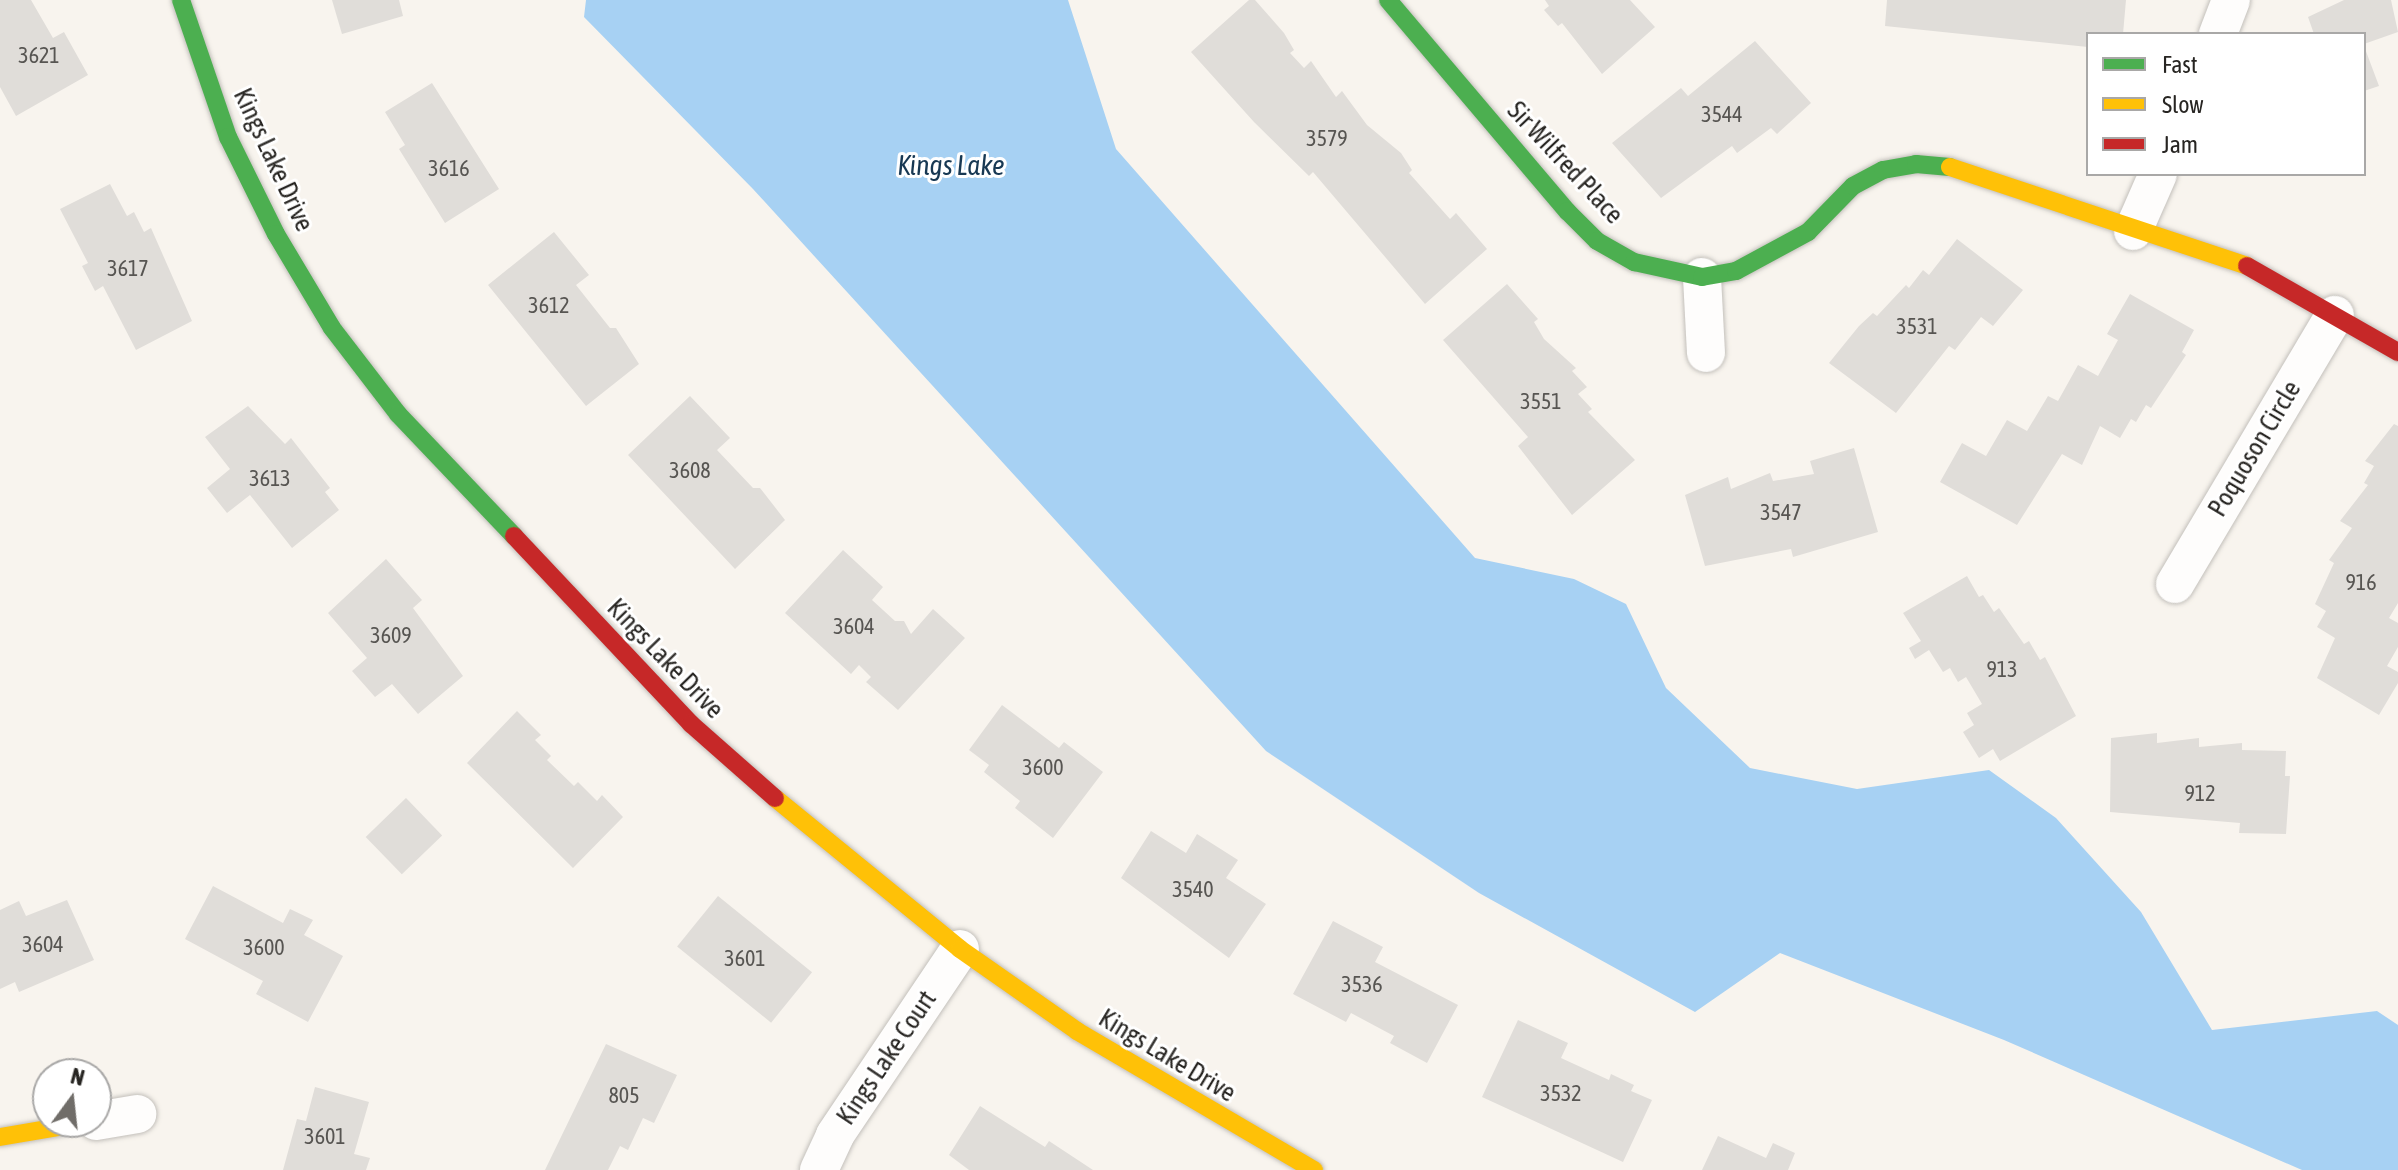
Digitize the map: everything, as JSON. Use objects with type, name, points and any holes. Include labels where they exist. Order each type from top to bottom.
[{"type":"street","name":"Kings Lake Drive","points":[[181,0],[228,137],[276,234],[332,328],[398,414],[691,724],[826,843],[960,949],[1077,1031],[1314,1170]]},
{"type":"street","name":"Sir Wilfred Place","points":[[1388,0],[1597,241],[1634,262],[1702,277],[1770,257],[1808,232],[1853,186],[1883,170],[1916,164],[1949,167],[2133,231],[2247,266],[2398,352]]},
{"type":"street","points":[[2219,32],[2231,0]]},
{"type":"street","points":[[2133,231],[2157,176]]},
{"type":"street","points":[[1702,277],[1706,353]]},
{"type":"street","name":"Poquoson Circle","points":[[2175,584],[2335,315]]},
{"type":"street","name":"Kings Lake Court","points":[[819,1170],[835,1135],[960,949]]},
{"type":"street","points":[[112,1118],[137,1114]]},
{"type":"street","points":[[0,1137],[32,1132]]},
{"type":"water","name":"Kings Lake","points":[[586,0],[1068,0],[1116,149],[1475,558],[1574,579],[1626,604],[1666,688],[1750,768],[1857,789],[1989,770],[2056,818],[2141,912],[2212,1030],[2377,1011],[2398,1025],[2398,1170],[2302,1170],[2004,1040],[1780,953],[1695,1012],[1479,893],[1266,751],[753,189],[584,17]]},
{"type":"building","points":[[0,0],[31,0],[53,38],[64,32],[88,75],[16,116],[0,87]]},
{"type":"building","points":[[332,0],[399,0],[403,16],[342,34]]},
{"type":"building","points":[[1249,0],[1255,0],[1284,33],[1294,50],[1290,53],[1304,68],[1311,61],[1336,97],[1342,91],[1367,125],[1401,153],[1412,170],[1409,173],[1450,219],[1456,213],[1487,249],[1425,304],[1313,172],[1309,176],[1254,122],[1191,52]]},
{"type":"building","points":[[1545,0],[1630,0],[1655,27],[1602,74],[1562,23],[1558,26],[1544,10],[1549,6]]},
{"type":"building","points":[[1887,0],[2126,0],[2123,32],[2086,32],[2086,47],[1885,26]]},
{"type":"building","points":[[2344,0],[2391,0],[2398,32],[2366,43],[2366,32],[2313,32],[2308,17]]},
{"type":"building","points":[[1755,41],[1811,103],[1777,134],[1771,128],[1737,153],[1732,146],[1661,198],[1612,143],[1681,88],[1688,96]]},
{"type":"building","points":[[2366,51],[2379,86],[2366,90]]},
{"type":"building","points":[[432,83],[499,189],[445,223],[399,149],[405,145],[385,112]]},
{"type":"building","points":[[110,184],[127,216],[134,212],[144,232],[151,228],[192,321],[136,350],[103,286],[95,291],[82,266],[88,263],[60,209]]},
{"type":"building","points":[[554,232],[589,275],[576,285],[610,328],[616,328],[639,364],[586,406],[488,285]]},
{"type":"building","points":[[1957,239],[2023,290],[1993,326],[1981,317],[1955,350],[1949,346],[1896,413],[1829,363],[1873,313],[1877,316],[1906,285],[1909,288],[1923,270],[1929,275]]},
{"type":"building","points":[[1507,284],[1538,319],[1534,322],[1544,339],[1576,368],[1572,371],[1587,387],[1578,394],[1592,409],[1588,412],[1635,460],[1572,515],[1518,446],[1528,437],[1443,340]]},
{"type":"building","points":[[2130,294],[2194,330],[2182,352],[2186,355],[2151,408],[2146,405],[2136,422],[2131,419],[2120,438],[2100,426],[2082,465],[2062,454],[2017,525],[1940,482],[1962,443],[1986,456],[2007,420],[2027,431],[2048,396],[2058,401],[2078,365],[2098,376],[2118,340],[2107,334]]},
{"type":"building","points":[[690,396],[730,438],[717,450],[753,488],[760,488],[785,520],[735,569],[628,455]]},
{"type":"building","points":[[248,406],[285,444],[291,438],[330,488],[325,492],[339,510],[292,548],[250,495],[227,513],[207,488],[230,469],[205,437]]},
{"type":"building","points":[[2394,424],[2398,426],[2398,603],[2389,618],[2398,623],[2398,647],[2387,666],[2398,672],[2398,683],[2379,715],[2317,678],[2335,638],[2317,627],[2326,611],[2315,604],[2334,563],[2329,560],[2352,528],[2340,521],[2368,485],[2364,483],[2374,466],[2365,461]]},
{"type":"building","points":[[1854,448],[1878,532],[1793,557],[1791,549],[1705,566],[1685,495],[1728,477],[1731,489],[1770,473],[1773,481],[1814,474],[1810,461]]},
{"type":"building","points":[[843,550],[883,587],[872,600],[895,621],[904,621],[911,634],[933,609],[965,638],[898,710],[866,682],[871,677],[859,665],[851,674],[785,613]]},
{"type":"building","points":[[386,559],[422,600],[413,608],[463,676],[418,714],[392,684],[375,697],[352,671],[367,658],[328,613]]},
{"type":"building","points":[[1967,576],[1979,597],[1983,595],[1994,612],[1999,608],[2024,644],[2029,641],[2040,660],[2045,657],[2076,716],[2000,761],[1993,749],[1979,758],[1963,732],[1974,725],[1967,713],[1982,704],[1966,677],[1958,682],[1950,668],[1943,672],[1929,650],[1915,659],[1909,648],[1921,641],[1903,613]]},
{"type":"building","points":[[1002,705],[1059,748],[1064,742],[1103,772],[1053,838],[1015,808],[1020,801],[984,772],[989,765],[969,750]]},
{"type":"building","points":[[517,711],[541,735],[535,740],[551,756],[547,760],[574,786],[578,782],[597,801],[602,795],[623,817],[573,868],[467,763]]},
{"type":"building","points":[[2157,733],[2157,743],[2199,738],[2199,747],[2242,743],[2242,750],[2286,751],[2285,776],[2290,776],[2286,834],[2239,833],[2240,823],[2110,812],[2111,738]]},
{"type":"building","points":[[406,798],[442,835],[402,874],[366,837]]},
{"type":"building","points":[[1151,831],[1186,853],[1197,834],[1238,860],[1226,878],[1266,904],[1229,958],[1121,878]]},
{"type":"building","points":[[213,886],[283,923],[290,909],[313,920],[304,935],[343,956],[308,1022],[256,994],[263,981],[185,939]]},
{"type":"building","points":[[718,896],[812,972],[771,1023],[677,947]]},
{"type":"building","points":[[67,900],[94,960],[19,992],[15,982],[0,989],[0,910],[19,901],[26,916]]},
{"type":"building","points":[[1333,921],[1383,947],[1375,962],[1458,1005],[1427,1063],[1390,1043],[1394,1036],[1351,1013],[1346,1022],[1293,994]]},
{"type":"building","points":[[1518,1020],[1568,1043],[1561,1058],[1609,1080],[1611,1074],[1634,1085],[1631,1091],[1652,1100],[1623,1162],[1482,1097]]},
{"type":"building","points":[[606,1044],[677,1075],[654,1123],[643,1118],[628,1150],[620,1146],[608,1170],[545,1170]]},
{"type":"building","points":[[315,1087],[369,1102],[354,1154],[370,1158],[366,1170],[283,1170],[297,1119],[306,1121]]},
{"type":"building","points":[[980,1106],[1045,1147],[1049,1141],[1093,1170],[969,1170],[949,1155]]},
{"type":"building","points":[[1718,1136],[1766,1158],[1773,1143],[1795,1153],[1788,1170],[1702,1170]]},
{"type":"traffic: fast","points":[[181,0],[228,137],[276,234],[332,328],[398,414],[514,536]]},
{"type":"traffic: fast","points":[[1388,0],[1567,211],[1597,241],[1634,262],[1702,277],[1736,271],[1808,232],[1853,186],[1883,170],[1916,164],[1950,167]]},
{"type":"traffic: slow","points":[[1950,167],[2247,266]]},
{"type":"traffic: slow","points":[[775,798],[960,949],[1077,1031],[1314,1170]]},
{"type":"traffic: slow","points":[[0,1137],[32,1132]]},
{"type":"traffic: jam","points":[[2247,266],[2398,352]]},
{"type":"traffic: jam","points":[[514,536],[691,724],[775,798]]}]
